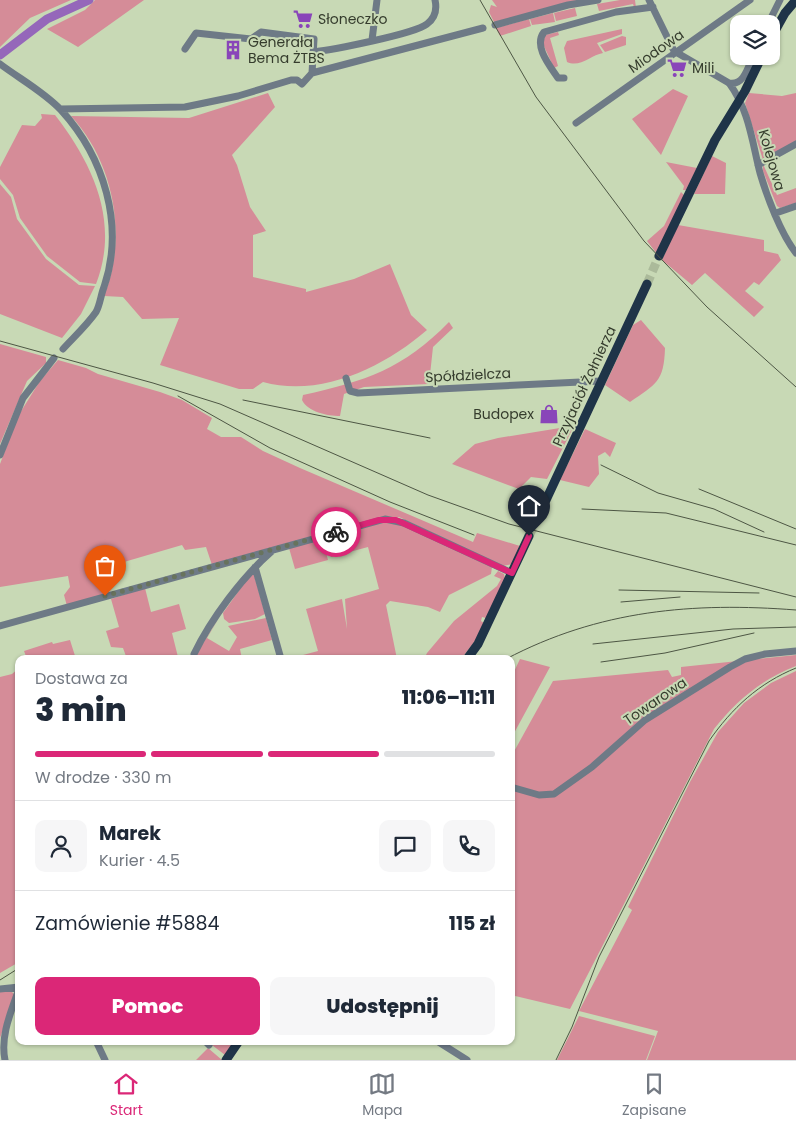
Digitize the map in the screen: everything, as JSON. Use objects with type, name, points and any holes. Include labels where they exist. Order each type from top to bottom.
[{"type":"main road","points":[[780,22],[796,0]]},
{"type":"main road","points":[[660,256],[710,148],[757,65]]},
{"type":"main road","name":"Przyjaciół Żołnierza","points":[[542,507],[646,284]]},
{"type":"main road","points":[[470,655],[478,644],[529,536]]},
{"type":"main road","points":[[226,1060],[236,1045]]},
{"type":"street","points":[[372,40],[377,0]]},
{"type":"street","points":[[313,52],[372,40],[426,25],[435,12],[435,0]]},
{"type":"street","points":[[495,25],[568,5],[598,0]]},
{"type":"street","name":"Miodowa","points":[[576,123],[750,0]]},
{"type":"street","points":[[772,15],[780,0]]},
{"type":"street","points":[[564,78],[558,78],[545,57],[540,40],[544,32],[651,4],[675,53],[729,83],[738,83],[742,80],[749,65]]},
{"type":"street","points":[[60,109],[185,107],[238,96],[291,80],[297,80],[302,84],[312,73],[483,28]]},
{"type":"street","points":[[185,49],[196,33],[251,38],[261,32],[314,39],[312,73]]},
{"type":"street","points":[[0,64],[60,109],[83,140],[101,172],[108,195],[112,235],[110,270],[96,311],[63,349]]},
{"type":"street","name":"Kolejowa","points":[[729,83],[747,117],[758,165],[776,213],[796,253]]},
{"type":"street","points":[[758,165],[796,144]]},
{"type":"street","points":[[776,213],[796,206]]},
{"type":"street","points":[[0,455],[23,398],[54,358]]},
{"type":"street","name":"Spółdzielcza","points":[[346,378],[350,391],[358,393],[601,381]]},
{"type":"street","points":[[0,626],[372,522],[390,519],[404,523],[512,573]]},
{"type":"street","points":[[194,654],[211,624],[255,566],[274,549]]},
{"type":"street","points":[[255,566],[280,655]]},
{"type":"street","name":"Towarowa","points":[[515,788],[539,795],[554,794],[592,767],[654,714],[730,667],[745,659],[765,654],[796,651]]},
{"type":"street","points":[[0,989],[15,988]]},
{"type":"street","points":[[5,1060],[1,1050],[5,1029],[15,1000]]},
{"type":"street","points":[[98,1045],[105,1060]]},
{"type":"street","points":[[443,1045],[467,1060]]},
{"type":"shaded area","points":[[0,0],[71,0],[30,18],[0,47]]},
{"type":"shaded area","points":[[95,0],[144,0],[78,47],[47,29],[85,10]]},
{"type":"shaded area","points":[[492,0],[583,0],[494,22],[489,12],[491,5],[497,7]]},
{"type":"shaded area","points":[[620,0],[635,0],[636,8],[633,4],[599,11],[597,4]]},
{"type":"shaded area","points":[[575,8],[577,16],[556,21],[554,13]]},
{"type":"shaded area","points":[[553,13],[555,22],[532,25],[530,19]]},
{"type":"shaded area","points":[[529,19],[531,26],[500,36],[496,28]]},
{"type":"shaded area","points":[[622,29],[622,34],[597,43],[603,53],[581,62],[567,62],[564,48],[567,41]]},
{"type":"shaded area","points":[[558,32],[559,35],[550,38],[558,66],[554,68],[543,44],[545,35]]},
{"type":"shaded area","points":[[622,36],[626,37],[626,45],[605,52],[600,45]]},
{"type":"shaded area","points":[[673,89],[688,96],[661,155],[632,119]]},
{"type":"shaded area","points":[[268,93],[275,107],[232,155],[250,207],[266,231],[253,235],[253,277],[306,289],[306,292],[354,279],[390,264],[411,315],[427,330],[391,356],[351,376],[307,386],[285,386],[263,382],[253,389],[239,389],[160,365],[179,318],[142,319],[123,297],[104,296],[111,273],[115,249],[113,201],[98,155],[86,135],[71,116],[189,118]]},
{"type":"shaded area","points":[[749,93],[782,96],[796,93],[796,142],[763,160],[745,103]]},
{"type":"shaded area","points":[[41,114],[55,115],[69,134],[81,153],[99,195],[104,216],[105,238],[103,261],[96,284],[80,282],[47,256],[20,218],[13,195],[0,179],[0,167],[22,125],[35,126],[42,118]]},
{"type":"shaded area","points":[[712,156],[726,163],[725,194],[694,194]]},
{"type":"shaded area","points":[[666,162],[697,168],[686,190],[683,190],[684,186]]},
{"type":"shaded area","points":[[763,164],[777,195],[796,188],[796,203],[780,208],[777,206],[763,171]]},
{"type":"shaded area","points":[[0,184],[11,197],[17,219],[46,259],[79,285],[95,286],[81,314],[62,338],[0,314]]},
{"type":"shaded area","points":[[681,192],[684,195],[657,254],[647,241],[664,226]]},
{"type":"shaded area","points":[[678,225],[764,240],[764,251],[778,254],[781,260],[759,285],[754,282],[745,291],[764,307],[754,317],[705,273],[692,285],[662,260]]},
{"type":"shaded area","points":[[641,320],[665,348],[663,368],[657,381],[630,402],[605,385],[633,325]]},
{"type":"shaded area","points":[[449,322],[453,328],[433,347],[429,384],[364,387],[344,394],[340,416],[324,414],[313,410],[302,400],[303,395],[365,378],[399,362],[416,351]]},
{"type":"shaded area","points":[[0,344],[46,357],[46,363],[27,381],[0,444]]},
{"type":"shaded area","points":[[58,360],[182,400],[212,418],[207,429],[221,437],[241,437],[263,451],[300,468],[473,542],[477,533],[520,546],[512,564],[503,566],[399,517],[380,517],[212,565],[206,547],[185,550],[182,545],[100,569],[106,594],[67,606],[64,595],[70,587],[68,576],[0,587],[0,464],[18,416],[40,381]]},
{"type":"shaded area","points":[[566,427],[573,428],[547,479],[531,477],[519,489],[452,464],[475,444],[498,438]]},
{"type":"shaded area","points":[[585,429],[616,443],[610,457],[605,452],[598,456],[599,474],[589,487],[560,480]]},
{"type":"shaded area","points":[[380,522],[395,522],[492,567],[491,574],[449,595],[440,612],[428,607],[390,601],[386,605],[396,655],[303,655],[318,651],[306,609],[342,599],[347,629],[345,599],[379,589],[368,547],[331,557],[326,538]]},
{"type":"shaded area","points":[[322,538],[328,560],[295,569],[289,548]]},
{"type":"shaded area","points":[[253,571],[265,614],[255,619],[229,623],[224,619],[223,613]]},
{"type":"shaded area","points":[[498,571],[504,574],[505,579],[486,618],[482,617],[481,621],[484,623],[475,641],[464,655],[426,655],[454,621],[497,586],[501,579],[494,576]]},
{"type":"shaded area","points":[[145,588],[151,612],[179,604],[186,629],[172,633],[178,655],[126,655],[123,648],[111,647],[106,631],[119,627],[111,599]]},
{"type":"shaded area","points":[[219,618],[207,638],[229,651],[237,637],[228,626],[266,618],[272,640],[240,649],[241,655],[196,655]]},
{"type":"shaded area","points":[[70,640],[75,655],[26,655],[24,651],[52,642],[53,644]]},
{"type":"shaded area","points":[[796,655],[796,666],[772,677],[750,692],[731,709],[714,729],[570,1009],[515,996],[515,750],[553,681],[668,670],[672,677],[681,675],[681,667]]},
{"type":"shaded area","points":[[520,659],[550,667],[515,731],[515,670]]},
{"type":"shaded area","points":[[15,671],[15,964],[0,973],[0,677]]},
{"type":"shaded area","points":[[796,671],[796,1060],[647,1060],[658,1031],[579,1011],[632,910],[628,907],[690,782],[718,732],[744,703],[771,683]]},
{"type":"shaded area","points":[[10,990],[15,995],[0,1038],[0,991]]},
{"type":"shaded area","points":[[579,1016],[655,1036],[646,1060],[557,1060]]},
{"type":"shaded area","points":[[212,1045],[232,1045],[225,1055]]},
{"type":"shaded area","points":[[208,1048],[222,1060],[196,1060]]},
{"type":"waterway","points":[[0,55],[47,19],[89,0]]},
{"type":"tunnel","points":[[647,284],[659,256]]},
{"type":"tunnel","points":[[529,536],[539,515]]},
{"type":"railway","points":[[480,0],[536,97],[644,241],[707,307],[796,387]]},
{"type":"railway","points":[[0,341],[153,383],[220,404],[428,495],[509,524],[796,597]]},
{"type":"railway","points":[[178,396],[270,448],[390,502],[474,535]]},
{"type":"railway","points":[[243,400],[430,438]]},
{"type":"railway","points":[[601,465],[658,493],[714,509],[764,532]]},
{"type":"railway","points":[[699,489],[796,529]]},
{"type":"railway","points":[[582,509],[666,513],[796,545]]},
{"type":"railway","points":[[619,590],[759,593]]},
{"type":"railway","points":[[621,602],[680,597]]},
{"type":"railway","points":[[514,655],[541,642],[576,630],[611,620],[647,613],[720,607],[796,610]]},
{"type":"railway","points":[[593,644],[733,629],[796,627]]},
{"type":"railway","points":[[601,662],[665,653],[754,633]]},
{"type":"railway","points":[[556,1060],[572,1027],[599,957],[709,741],[727,718],[747,698],[770,681],[796,668]]},
{"type":"railway","points":[[0,980],[15,971]]},
{"type":"way so far","points":[[105,596],[336,532]]},
{"type":"place","name":"Słoneczko","points":[[303,19]]},
{"type":"place","name":"Generała Bema ŻTBS","points":[[233,50]]},
{"type":"place","name":"Mili","points":[[677,68]]},
{"type":"place","name":"Budopex","points":[[549,414]]},
{"type":"route","points":[[336,532],[379,520],[396,520],[512,573],[529,536]]}]
